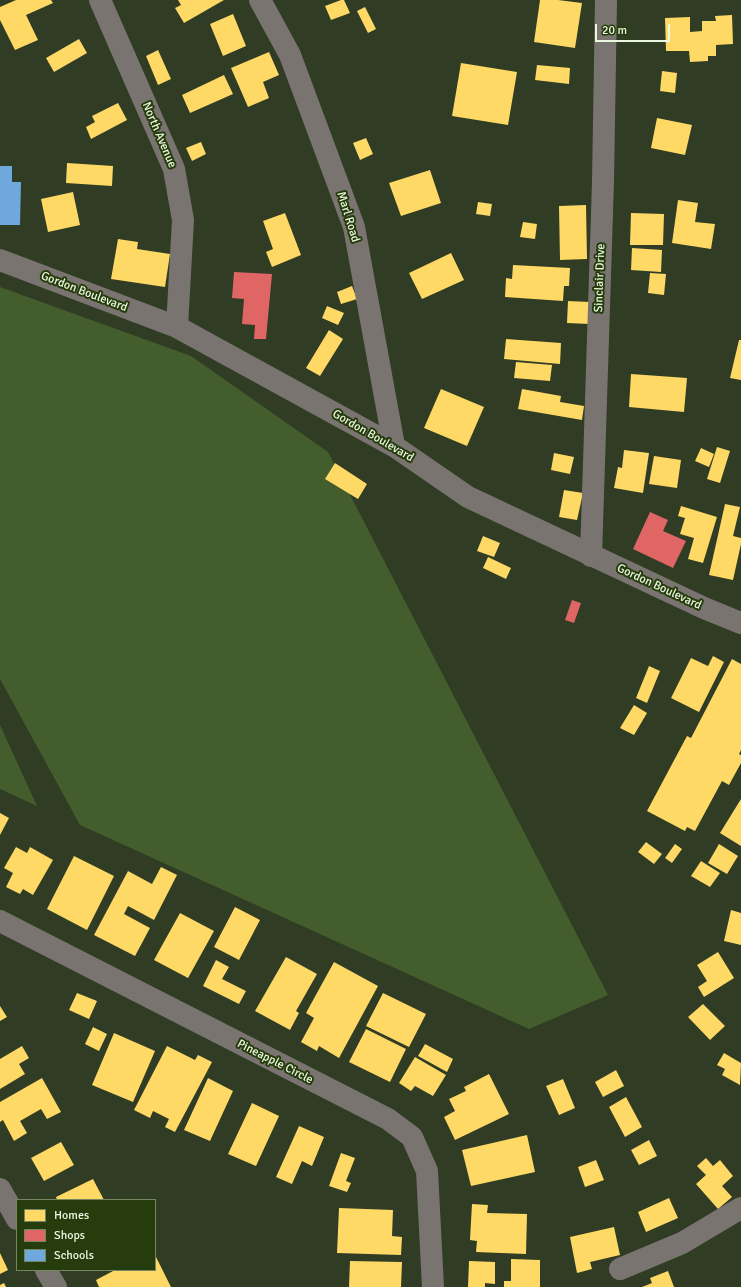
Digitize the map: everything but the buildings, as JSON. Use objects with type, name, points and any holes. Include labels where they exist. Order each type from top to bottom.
[{"type":"street","name":"North Avenue","points":[[100,0],[174,169],[183,220],[177,327]]},
{"type":"street","name":"Marl Road","points":[[260,0],[290,55],[354,227],[394,446]]},
{"type":"street","name":"Sinclair Drive","points":[[591,556],[603,190],[606,0]]},
{"type":"street","name":"Gordon Boulevard","points":[[0,260],[177,327],[394,446],[468,497],[591,556],[704,608],[741,623]]},
{"type":"street","name":"Pineapple Circle","points":[[0,921],[388,1119],[412,1137],[427,1171],[433,1287]]},
{"type":"street","points":[[0,1189],[16,1217]]},
{"type":"street","points":[[620,1269],[682,1243],[741,1208]]},
{"type":"street","points":[[47,1271],[56,1287]]},
{"type":"green space","points":[[0,287],[191,356],[328,452],[608,995],[529,1029],[80,825],[0,679]]},
{"type":"green space","points":[[0,725],[37,806],[0,789]]}]
